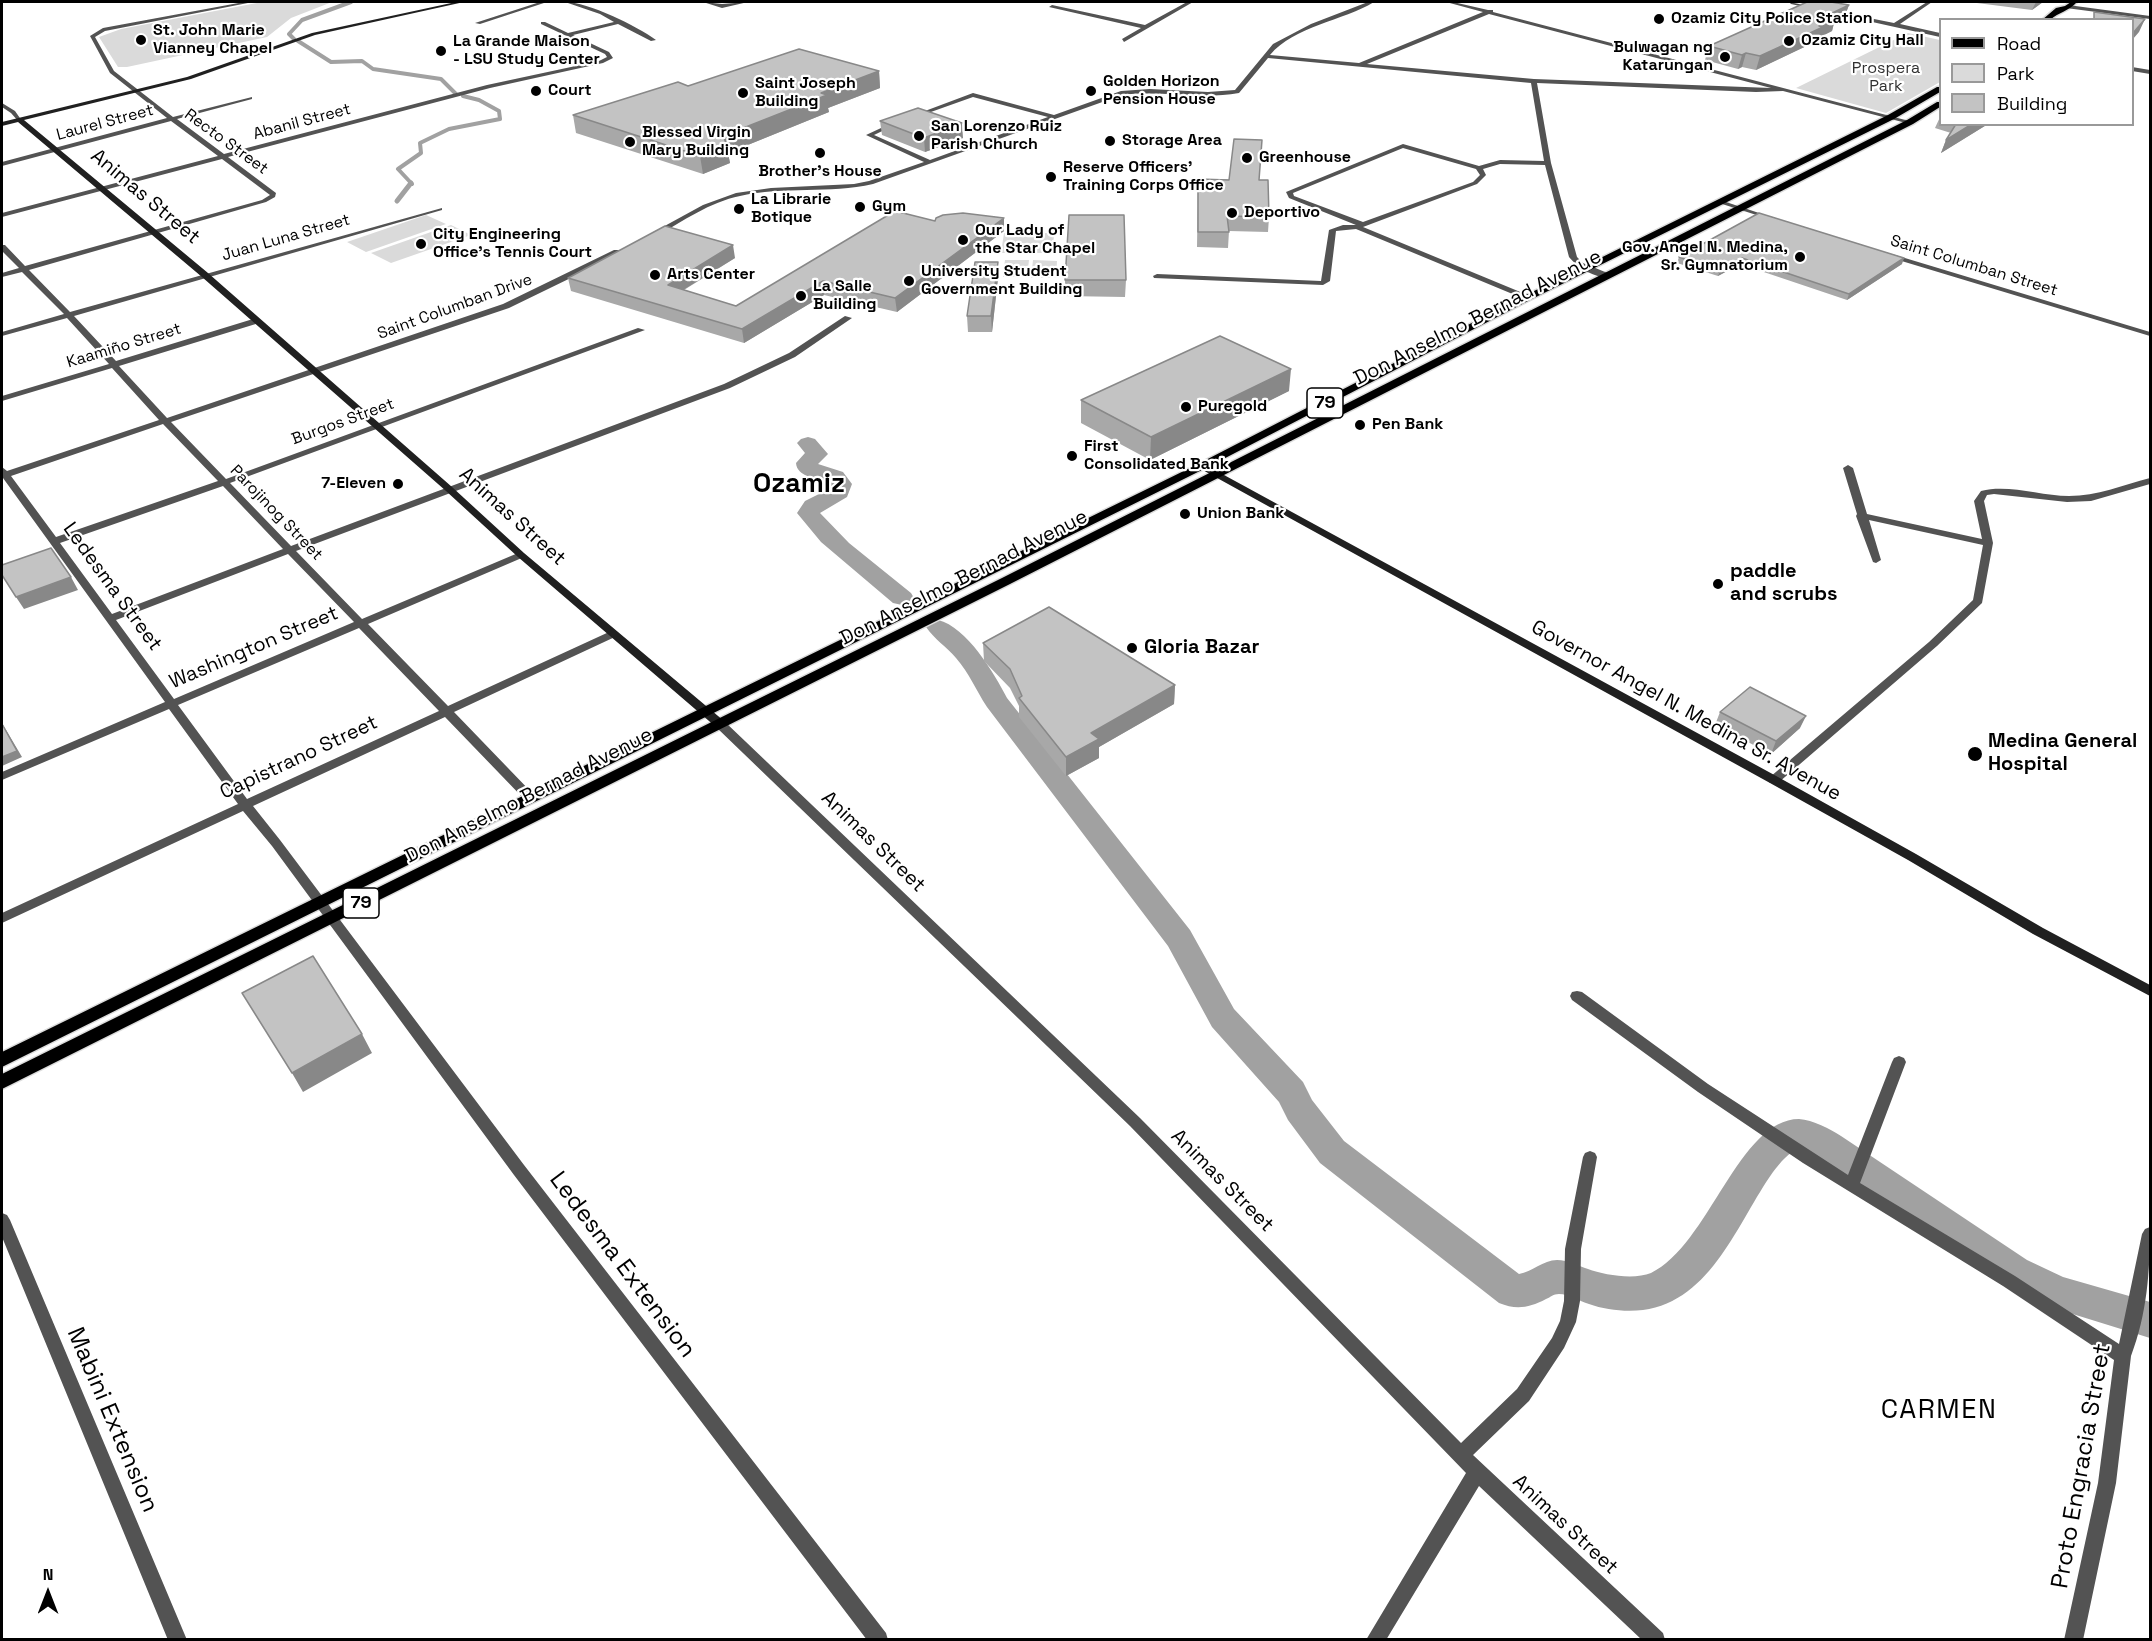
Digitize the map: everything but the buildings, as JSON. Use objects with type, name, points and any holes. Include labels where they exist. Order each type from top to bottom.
[{"type":"main road","points":[[2047,18],[2058,9],[2070,5],[2073,12],[2068,18]]},
{"type":"main road","name":"Don Anselmo Bernad Avenue","points":[[2,1060],[1202,466],[1527,298],[1891,117],[1939,90]]},
{"type":"main road","name":"Don Anselmo Bernad Avenue","points":[[2,1082],[1217,475],[1939,105]]},
{"type":"main road","points":[[1404,362],[1422,370]]},
{"type":"street","name":"Recto Street","points":[[2,275],[264,201],[273,196],[274,194],[134,92],[112,72],[93,34],[103,30],[250,2]]},
{"type":"street","points":[[2,124],[210,72],[314,34],[461,2]]},
{"type":"street","points":[[478,23],[544,2]]},
{"type":"street","points":[[567,2],[596,11],[653,40]]},
{"type":"street","points":[[706,2],[722,6],[745,2]]},
{"type":"street","points":[[1124,40],[1190,2]]},
{"type":"street","points":[[645,238],[714,203],[737,194],[848,188],[871,183],[1130,91],[1237,92],[1275,45],[1313,25],[1371,2]]},
{"type":"street","points":[[1449,2],[1491,11],[1910,122]]},
{"type":"street","points":[[1791,2],[1939,35]]},
{"type":"street","points":[[1895,25],[1930,2]]},
{"type":"street","points":[[2059,2],[2151,18]]},
{"type":"street","points":[[1052,8],[1145,27]]},
{"type":"street","points":[[1360,64],[1491,11]]},
{"type":"street","points":[[543,23],[566,34],[619,22]]},
{"type":"street","name":"Abanil Street","points":[[2,215],[489,86],[601,62],[610,58],[607,53],[566,34]]},
{"type":"street","points":[[1265,56],[1534,81],[1756,90],[1786,88]]},
{"type":"street","points":[[2134,69],[2151,72]]},
{"type":"street","points":[[1534,81],[1548,164],[1573,257],[1575,261],[1587,268],[1607,276]]},
{"type":"street","points":[[930,162],[871,137],[869,134],[973,95],[1054,117]]},
{"type":"street","name":"Laurel Street","points":[[2,164],[250,98]]},
{"type":"street","points":[[2,105],[20,120]]},
{"type":"street","name":"Animas Street","points":[[20,120],[205,275],[377,425],[521,555],[720,724],[1135,1122],[1478,1472],[1656,1640]]},
{"type":"street","points":[[1527,298],[1291,197],[1289,192],[1402,146],[1479,168],[1500,162],[1548,164]]},
{"type":"street","points":[[1157,276],[1323,283],[1326,281],[1333,230],[1360,226],[1475,183],[1484,175],[1479,168]]},
{"type":"street","points":[[1721,202],[1784,222]]},
{"type":"street","name":"Juan Luna Street","points":[[2,334],[440,209]]},
{"type":"street","name":"Parojinog Street","points":[[2,247],[69,315],[165,421],[530,798]]},
{"type":"street","name":"Saint Columban Drive","points":[[3,473],[506,306],[626,248]]},
{"type":"street","name":"Saint Columban Street","points":[[1881,252],[2151,334]]},
{"type":"street","points":[[111,618],[727,386],[792,355],[848,318]]},
{"type":"street","name":"Kaamiño Street","points":[[2,399],[256,321]]},
{"type":"street","name":"Burgos Street","points":[[55,541],[225,482],[641,330]]},
{"type":"street","name":"Governor Angel N. Medina Sr. Avenue","points":[[1202,466],[1774,780],[2038,931],[2151,991]]},
{"type":"street","points":[[1848,468],[1876,560]]},
{"type":"street","name":"Ledesma Street","points":[[3,473],[318,902]]},
{"type":"street","points":[[1774,780],[1934,644],[1978,601],[1988,543],[1979,501],[1984,493],[1994,491],[2067,499],[2091,498],[2151,481]]},
{"type":"street","points":[[1862,516],[1988,543]]},
{"type":"street","name":"Washington Street","points":[[2,776],[521,555]]},
{"type":"street","name":"Capistrano Street","points":[[2,918],[613,634]]},
{"type":"street","name":"Ledesma Extension","points":[[318,902],[879,1640]]},
{"type":"street","points":[[1576,996],[1715,1096],[1808,1159],[2009,1281],[2123,1356]]},
{"type":"street","points":[[1851,1185],[1899,1062]]},
{"type":"street","points":[[1462,1454],[1523,1395],[1558,1343],[1568,1322],[1572,1301],[1572,1272],[1577,1223],[1590,1157]]},
{"type":"street","name":"Mabini Extension","points":[[2,1220],[178,1640]]},
{"type":"street","name":"Proto Engracia Street","points":[[2073,1640],[2107,1483],[2123,1356],[2130,1337],[2149,1242]]},
{"type":"street","points":[[1375,1640],[1478,1472]]},
{"type":"green space","points":[[262,2],[332,2],[291,18],[267,37],[127,67],[118,67],[99,37],[121,29]]},
{"type":"green space","name":"Prospera Park","points":[[1908,33],[1939,40],[1939,83],[1886,113],[1796,88]]},
{"type":"green space","name":"City Engineering Office's Tennis Court","points":[[426,215],[446,224],[366,252],[347,242]]},
{"type":"green space","name":"City Engineering Office's Tennis Court","points":[[451,225],[471,235],[391,263],[371,253]]},
{"type":"green space","points":[[1004,233],[1054,233],[1053,253],[1001,253]]},
{"type":"green space","points":[[1005,260],[1029,260],[1027,277],[1003,277]]},
{"type":"green space","points":[[1033,260],[1057,261],[1056,278],[1031,278]]},
{"type":"waterway","points":[[294,39],[289,34],[302,20],[351,2]]},
{"type":"waterway","points":[[298,41],[331,62],[362,61],[373,69],[441,79],[456,94]]},
{"type":"waterway","points":[[412,184],[398,169],[421,153],[420,143],[449,129],[500,119],[499,111],[479,100],[463,96]]},
{"type":"waterway","points":[[397,201],[411,183]]},
{"type":"waterway","points":[[808,443],[817,454],[807,463],[807,468],[835,477],[841,484],[839,492],[813,506],[808,513],[841,548],[902,598]]},
{"type":"waterway","points":[[938,627],[964,651],[983,676],[996,701],[1179,938],[1223,1018],[1291,1092],[1300,1110],[1332,1152],[1512,1291],[1527,1290],[1547,1279],[1558,1277],[1593,1288],[1625,1293],[1649,1291],[1666,1284],[1684,1271],[1707,1245],[1765,1156],[1788,1136],[1800,1134],[1829,1147],[2014,1272],[2046,1288],[2150,1320]]},
{"type":"place","name":"Ozamiz City Police Station","points":[[1659,19]]},
{"type":"place","name":"St. John Marie Vianney Chapel","points":[[141,40]]},
{"type":"place","name":"Ozamiz City Hall","points":[[1789,41]]},
{"type":"place","name":"La Grande Maison - LSU Study Center","points":[[441,51]]},
{"type":"place","name":"Bulwagan ng Katarungan","points":[[1725,57]]},
{"type":"place","name":"Court","points":[[536,91]]},
{"type":"place","name":"Golden Horizon Pension House","points":[[1091,91]]},
{"type":"place","name":"Saint Joseph Building","points":[[743,93]]},
{"type":"place","name":"San Lorenzo Ruiz Parish Church","points":[[919,136]]},
{"type":"place","name":"Storage Area","points":[[1110,141]]},
{"type":"place","name":"Blessed Virgin Mary Building","points":[[630,142]]},
{"type":"place","name":"Brother's House","points":[[820,153]]},
{"type":"place","name":"Greenhouse","points":[[1247,158]]},
{"type":"place","name":"Reserve Officers' Training Corps Office","points":[[1051,177]]},
{"type":"place","name":"Gym","points":[[860,207]]},
{"type":"place","name":"La Librarie Botique","points":[[739,209]]},
{"type":"place","name":"Deportivo","points":[[1232,213]]},
{"type":"place","name":"Our Lady of the Star Chapel","points":[[963,240]]},
{"type":"place","name":"City Engineering Office's Tennis Court","points":[[421,244]]},
{"type":"place","name":"Gov. Angel N. Medina, Sr. Gymnatorium","points":[[1800,257]]},
{"type":"place","name":"Arts Center","points":[[655,275]]},
{"type":"place","name":"University Student Government Building","points":[[909,281]]},
{"type":"place","name":"La Salle Building","points":[[801,296]]},
{"type":"place","name":"Puregold","points":[[1186,407]]},
{"type":"place","name":"Pen Bank","points":[[1360,425]]},
{"type":"place","name":"First Consolidated Bank","points":[[1072,456]]},
{"type":"place","name":"7-Eleven","points":[[398,484]]},
{"type":"place","name":"Union Bank","points":[[1185,514]]},
{"type":"place","name":"paddle and scrubs","points":[[1718,584]]},
{"type":"place","name":"Gloria Bazar","points":[[1132,648]]},
{"type":"place","name":"Medina General Hospital","points":[[1975,754]]},
{"type":"district","name":"Ozamiz","points":[[799,485]]},
{"type":"district","name":"CARMEN","points":[[1939,1411]]}]
